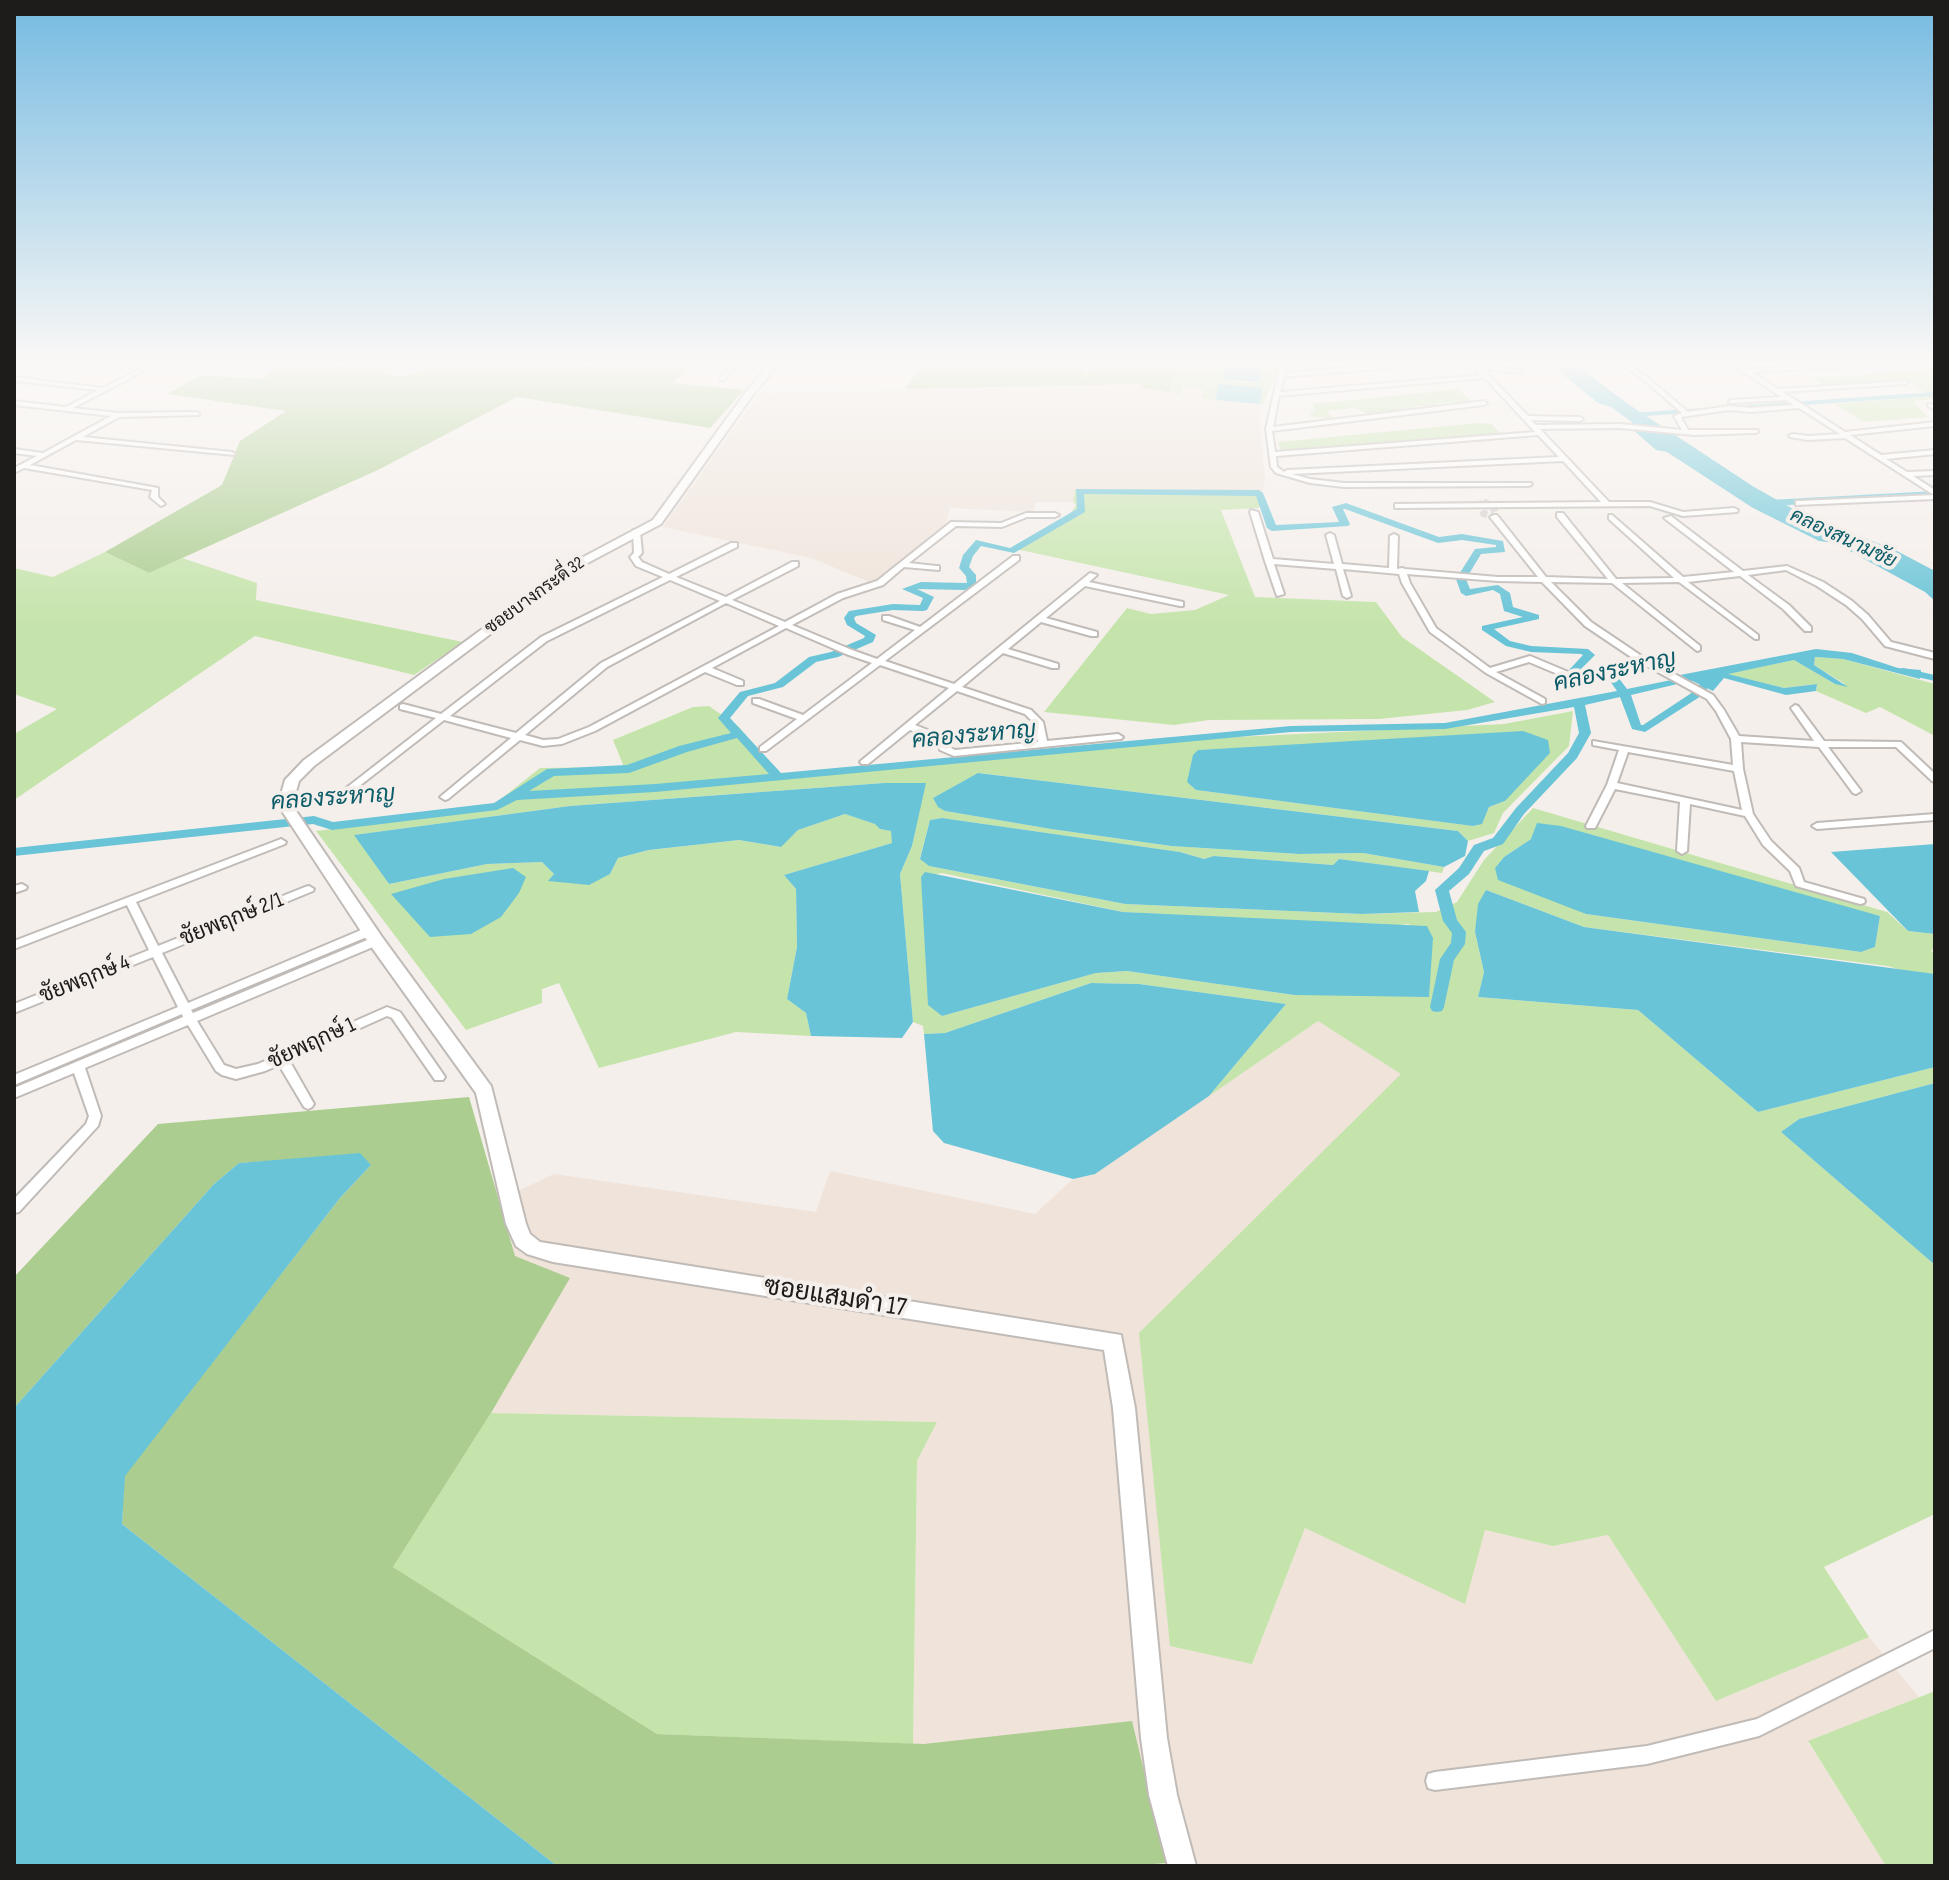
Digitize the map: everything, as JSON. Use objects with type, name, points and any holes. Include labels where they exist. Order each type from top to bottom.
[{"type":"street","points":[[14,471],[55,449]]},
{"type":"street","points":[[181,449],[232,454]]},
{"type":"street","name":"ซอยบางกระดี่ 32","points":[[296,825],[285,805],[286,792],[292,780],[309,763],[576,565],[651,525],[663,515],[710,449]]},
{"type":"street","points":[[1271,449],[1274,467],[1278,472],[1310,481],[1344,485],[1529,484]]},
{"type":"street","points":[[1272,454],[1331,449]]},
{"type":"street","points":[[1556,449],[1608,505]]},
{"type":"street","points":[[1867,449],[1935,495]]},
{"type":"street","points":[[14,451],[43,455]]},
{"type":"street","points":[[1881,457],[1935,452]]},
{"type":"street","points":[[1278,472],[1565,459]]},
{"type":"street","points":[[22,466],[156,489],[154,497],[161,504]]},
{"type":"street","points":[[1908,474],[1935,473]]},
{"type":"street","points":[[1471,485],[1483,502]]},
{"type":"street","points":[[1799,503],[1935,495]]},
{"type":"street","points":[[1398,506],[1654,504],[1678,514],[1734,510]]},
{"type":"street","points":[[1254,512],[1280,594]]},
{"type":"street","points":[[403,707],[549,743],[575,737],[840,596],[880,583],[954,524],[1002,525],[1026,515],[1055,515]]},
{"type":"street","points":[[1560,515],[1614,581],[1697,648]]},
{"type":"street","points":[[1494,517],[1543,579],[1588,624],[1668,675],[1710,697],[1728,719],[1736,739],[1738,769],[1748,814],[1767,843],[1795,870],[1800,884],[1860,901]]},
{"type":"street","points":[[1612,517],[1681,580],[1755,637]]},
{"type":"street","points":[[1668,518],[1786,607],[1808,629]]},
{"type":"street","points":[[636,532],[638,553],[634,557],[639,564],[849,652],[1028,712],[1038,722],[1043,744]]},
{"type":"street","points":[[1330,535],[1347,596]]},
{"type":"street","points":[[1394,536],[1398,569],[1433,630],[1489,671],[1542,701]]},
{"type":"street","points":[[332,803],[544,639],[734,545]]},
{"type":"street","points":[[763,749],[1016,558]]},
{"type":"street","points":[[1269,561],[1471,577],[1614,581],[1681,580],[1787,568],[1849,603],[1888,644],[1935,656]]},
{"type":"street","points":[[445,797],[604,665],[795,564]]},
{"type":"street","points":[[903,565],[936,568]]},
{"type":"street","points":[[865,762],[1093,575]]},
{"type":"street","points":[[1084,583],[1180,604]]},
{"type":"street","points":[[886,618],[922,630]]},
{"type":"street","points":[[1040,619],[1094,634]]},
{"type":"street","points":[[1002,650],[1055,666]]},
{"type":"street","points":[[1489,671],[1530,659],[1570,676]]},
{"type":"street","points":[[704,668],[740,683]]},
{"type":"street","points":[[756,701],[804,718]]},
{"type":"street","points":[[1795,708],[1856,791]]},
{"type":"street","points":[[909,726],[940,738],[943,748],[954,753],[1118,737]]},
{"type":"street","points":[[1736,739],[1820,744],[1898,744],[1935,779]]},
{"type":"street","points":[[1596,743],[1738,769]]},
{"type":"street","points":[[1591,826],[1612,785],[1624,748]]},
{"type":"street","points":[[1612,785],[1748,814]]},
{"type":"street","points":[[1682,851],[1685,801]]},
{"type":"street","points":[[1817,826],[1935,817]]},
{"type":"street","name":"ซอยแสมดำ 17","points":[[296,825],[485,1091],[516,1224],[523,1240],[534,1248],[553,1254],[1113,1342],[1124,1408],[1154,1738],[1163,1795],[1182,1866]]},
{"type":"street","points":[[14,945],[281,842]]},
{"type":"street","name":"ชัยพฤกษ์ 2/1","points":[[155,952],[309,889]]},
{"type":"street","points":[[130,901],[188,1014]]},
{"type":"street","points":[[17,1086],[373,936]]},
{"type":"street","name":"ชัยพฤกษ์ 4","points":[[14,1009],[155,952]]},
{"type":"street","name":"ชัยพฤกษ์ 1","points":[[188,1014],[220,1068],[226,1072],[246,1073],[387,1011],[396,1015],[439,1077]]},
{"type":"street","points":[[17,1086],[78,1066],[130,1039]]},
{"type":"street","points":[[282,1059],[308,1104]]},
{"type":"street","points":[[14,1208],[92,1126],[95,1116],[78,1066]]},
{"type":"street","points":[[1435,1781],[1647,1755],[1759,1727],[1935,1639]]},
{"type":"shaded area","points":[[719,449],[1262,449],[1265,479],[1262,492],[1076,490],[1073,502],[1035,502],[1034,512],[950,508],[946,523],[874,584],[811,558],[663,527]]},
{"type":"shaded area","points":[[1318,1021],[1402,1074],[1139,1334],[1252,1664],[1305,1528],[1465,1603],[1484,1530],[1553,1546],[1608,1535],[1716,1701],[1869,1637],[1919,1697],[1808,1742],[1886,1866],[1167,1866],[1166,1863],[1129,1866],[924,1744],[913,1744],[917,1461],[937,1422],[491,1413],[569,1278],[515,1256],[499,1200],[554,1174],[816,1212],[830,1171],[1035,1214],[1073,1179],[1095,1173]]},
{"type":"green space","points":[[237,449],[419,449],[149,573],[105,552],[222,485]]},
{"type":"green space","points":[[1075,490],[1262,492],[1259,508],[1221,510],[1255,597],[1376,602],[1402,637],[1495,702],[1467,710],[1379,719],[1209,720],[1174,725],[1044,712],[1127,608],[1151,614],[1195,610],[1229,595],[1011,548],[1070,514],[1076,505],[1073,502]]},
{"type":"green space","points":[[105,552],[149,573],[182,558],[257,583],[256,600],[463,642],[414,675],[255,636],[14,800],[14,734],[57,709],[14,694],[14,568],[53,577]]},
{"type":"green space","points":[[1815,657],[1843,659],[1935,684],[1935,736],[1880,707],[1866,713],[1816,691],[1817,684],[1784,688],[1726,674],[1794,660],[1835,684],[1845,684],[1814,665]]},
{"type":"green space","points":[[709,706],[739,727],[778,773],[777,779],[1174,740],[1504,724],[1573,711],[1569,746],[1503,813],[1494,833],[1468,841],[1458,831],[979,773],[933,798],[945,811],[1051,829],[1171,846],[1299,854],[1363,853],[1444,867],[1442,873],[1339,859],[1333,865],[1214,856],[1204,859],[1180,852],[942,818],[930,820],[920,858],[929,866],[1125,904],[1362,914],[1436,912],[1457,902],[1484,860],[1533,808],[1887,912],[1908,931],[1935,934],[1935,949],[1931,950],[1935,956],[1935,974],[1916,974],[1887,966],[1584,927],[1486,890],[1475,932],[1484,972],[1478,997],[1638,1010],[1758,1112],[1935,1067],[1935,1083],[1799,1119],[1781,1132],[1935,1265],[1935,1514],[1824,1567],[1869,1637],[1716,1701],[1608,1535],[1553,1546],[1485,1530],[1465,1604],[1305,1528],[1252,1664],[1170,1646],[1139,1333],[1401,1074],[1318,1021],[1209,1096],[1286,1004],[1139,984],[1091,983],[945,1033],[924,1034],[923,1026],[913,1022],[900,874],[912,846],[925,783],[884,783],[570,806],[355,835],[389,884],[487,864],[542,862],[554,874],[549,881],[610,874],[618,858],[650,850],[739,840],[780,847],[798,830],[845,814],[892,831],[892,843],[784,875],[796,889],[797,947],[787,999],[806,1013],[811,1036],[736,1032],[599,1068],[559,983],[542,989],[542,1003],[466,1030],[316,831],[501,808],[501,799],[540,768],[624,767],[613,740],[693,707]],"holes":[[[1481,736],[1505,801],[1489,807],[1482,823],[1474,826],[1196,790],[1188,782],[1199,750]],[[1531,839],[1880,916],[1875,947],[1861,952],[1586,914],[1495,868],[1504,857]],[[942,873],[1123,912],[1387,926],[1410,924],[1294,995],[1127,971],[1096,973],[942,1016],[921,877]]]},
{"type":"green space","points":[[469,1097],[515,1256],[570,1278],[491,1413],[393,1567],[657,1734],[924,1744],[1132,1721],[1166,1863],[1129,1866],[557,1866],[122,1524],[124,1476],[340,1198],[371,1165],[299,1159],[239,1163],[214,1184],[14,1408],[14,1277],[158,1124]]},
{"type":"green space","points":[[491,1413],[937,1422],[917,1461],[913,1744],[657,1734],[393,1567]]},
{"type":"green space","points":[[1935,1691],[1935,1866],[1886,1866],[1808,1741]]},
{"type":"water","name":"คลองสนามชัย","points":[[1696,449],[1797,511],[1895,550],[1935,571],[1935,601],[1925,592],[1835,543],[1819,541],[1753,508],[1667,452],[1656,450]]},
{"type":"water","points":[[1816,649],[1852,653],[1898,668],[1921,670],[1920,679],[1843,659],[1815,657],[1814,665],[1848,687],[1835,684],[1794,660],[1728,674],[1784,688],[1817,684],[1816,691],[1786,695],[1724,678],[1713,691],[1680,675]]},
{"type":"water","points":[[1523,731],[1548,740],[1550,753],[1505,801],[1489,807],[1482,824],[1473,826],[1196,790],[1187,782],[1193,755],[1198,750]]},
{"type":"water","points":[[978,773],[1458,831],[1468,841],[1465,856],[1444,867],[1363,853],[1299,854],[1171,846],[1051,829],[945,811],[938,807],[933,798]]},
{"type":"water","points":[[884,783],[926,783],[912,846],[900,874],[913,1022],[902,1038],[811,1036],[806,1013],[787,999],[797,947],[796,889],[784,875],[892,843],[891,831],[880,829],[875,824],[845,814],[798,830],[781,847],[739,840],[649,850],[618,858],[610,874],[589,885],[548,881],[554,874],[542,862],[487,864],[389,884],[354,835],[570,806]]},
{"type":"water","points":[[942,818],[1180,852],[1204,859],[1214,856],[1333,865],[1339,859],[1429,871],[1426,881],[1415,891],[1419,912],[1362,914],[1125,904],[929,866],[920,859],[930,820]]},
{"type":"water","points":[[1537,823],[1561,826],[1880,916],[1875,947],[1861,952],[1586,914],[1498,880],[1495,868],[1504,857],[1531,839]]},
{"type":"water","points":[[1935,844],[1935,934],[1908,931],[1831,852]]},
{"type":"water","points":[[513,868],[526,877],[519,893],[501,917],[471,934],[430,937],[391,894],[444,879]]},
{"type":"water","points":[[925,872],[1123,912],[1427,926],[1433,938],[1429,997],[1294,995],[1127,971],[1096,973],[942,1016],[928,1005],[921,877]]},
{"type":"water","points":[[1486,890],[1584,927],[1935,974],[1935,1067],[1758,1112],[1638,1010],[1478,997],[1484,972],[1475,932],[1478,904]]},
{"type":"water","points":[[1091,983],[1139,984],[1286,1004],[1209,1096],[1095,1174],[1073,1179],[944,1143],[933,1131],[924,1034],[945,1033]]},
{"type":"water","points":[[1935,1083],[1935,1265],[1781,1132],[1799,1119]]},
{"type":"water","points":[[360,1153],[371,1165],[340,1198],[125,1476],[122,1524],[557,1866],[14,1866],[14,1408],[214,1184],[239,1163]]},
{"type":"waterway","points":[[739,734],[724,718],[744,694],[779,685],[813,659],[834,655],[869,640],[871,635],[852,625],[849,618],[853,613],[893,607],[923,608],[929,597],[907,589],[921,585],[965,587],[972,584],[971,575],[964,568],[968,555],[979,542],[1011,551],[1082,510],[1079,491],[1259,493],[1272,528],[1345,524],[1337,507],[1346,506],[1438,540],[1462,537],[1500,543],[1502,550],[1478,551],[1461,579],[1466,593],[1494,587],[1505,593],[1508,609],[1535,617],[1486,628],[1506,643],[1531,649],[1584,651],[1590,655],[1574,670],[1614,679],[1624,693]]},
{"type":"waterway","name":"คลองสนามชัย","points":[[1769,503],[1935,494]]},
{"type":"waterway","name":"คลองระหาญ","points":[[1903,671],[1935,678]]},
{"type":"waterway","name":"คลองระหาญ","points":[[1624,693],[1707,674]]},
{"type":"waterway","points":[[1624,693],[1636,727],[1645,729],[1694,696],[1709,681]]},
{"type":"waterway","name":"คลองระหาญ","points":[[1579,703],[1624,693]]},
{"type":"waterway","name":"คลองระหาญ","points":[[514,796],[655,788],[1291,729],[1445,726],[1579,703]]},
{"type":"waterway","points":[[1437,1007],[1447,959],[1458,944],[1459,932],[1450,921],[1442,890],[1464,871],[1479,848],[1498,841],[1520,811],[1573,755],[1585,733],[1579,703]]},
{"type":"waterway","points":[[514,796],[551,772],[629,769],[683,749],[739,734]]},
{"type":"waterway","points":[[739,734],[777,775]]},
{"type":"waterway","name":"คลองระหาญ","points":[[14,852],[314,820],[332,826],[497,806],[514,796]]},
{"type":"tunnel","points":[[1483,502],[1492,505],[1496,514],[1494,517],[1484,514],[1480,505],[1483,502]]}]
